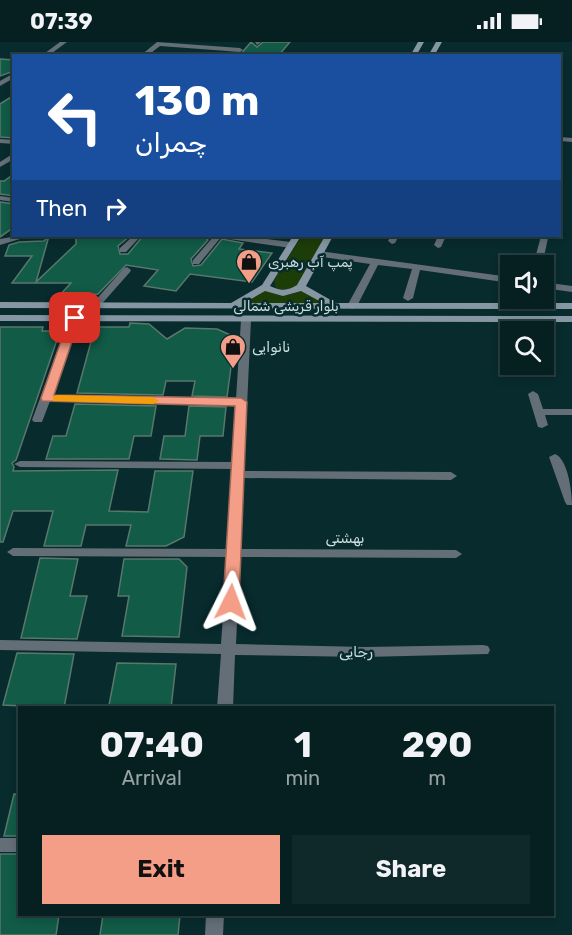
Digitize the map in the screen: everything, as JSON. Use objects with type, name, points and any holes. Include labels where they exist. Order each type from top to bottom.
[{"type":"main road","points":[[230,306],[265,287],[296,237]]},
{"type":"main road","points":[[265,287],[282,294],[294,292],[301,287],[328,237]]},
{"type":"main road","points":[[301,287],[336,306]]},
{"type":"main road","name":"بلوار قریشی شمالی","points":[[0,305],[572,306]]},
{"type":"main road","name":"بلوار قریشی شمالی","points":[[0,318],[572,319]]},
{"type":"street","points":[[47,54],[64,42]]},
{"type":"street","points":[[145,54],[159,43],[240,50]]},
{"type":"street","points":[[3,241],[21,237]]},
{"type":"street","points":[[123,250],[135,237]]},
{"type":"street","points":[[196,262],[217,237]]},
{"type":"street","points":[[236,237],[291,245]]},
{"type":"street","points":[[540,255],[544,238]]},
{"type":"street","points":[[319,254],[500,279]]},
{"type":"street","points":[[352,306],[376,261]]},
{"type":"street","points":[[408,298],[417,267]]},
{"type":"street","points":[[96,305],[127,270]]},
{"type":"street","points":[[554,287],[572,289]]},
{"type":"street","points":[[38,420],[75,318]]},
{"type":"street","points":[[225,706],[246,320]]},
{"type":"street","points":[[533,394],[542,426]]},
{"type":"street","points":[[47,398],[241,402]]},
{"type":"street","points":[[538,412],[572,412]]},
{"type":"street","points":[[555,457],[568,480],[571,502]]},
{"type":"street","points":[[20,464],[451,476]]},
{"type":"street","name":"بهشتی","points":[[13,552],[233,555],[456,554]]},
{"type":"street","name":"رجایی","points":[[0,645],[365,652],[483,650]]},
{"type":"street","points":[[0,845],[18,845]]},
{"type":"street","points":[[214,935],[215,916]]},
{"type":"green space","points":[[301,237],[324,237],[298,284],[292,289],[276,289],[274,280]]},
{"type":"green space","points":[[265,290],[291,294],[301,290],[326,304],[240,304]]},
{"type":"building","points":[[251,42],[257,47],[263,42],[290,42],[280,54],[241,54]]},
{"type":"building","points":[[0,59],[12,60],[12,72],[0,76]]},
{"type":"building","points":[[12,96],[12,138],[0,137],[0,104]]},
{"type":"building","points":[[12,175],[12,196],[0,194],[0,181]]},
{"type":"building","points":[[0,202],[12,204],[12,228],[0,237]]},
{"type":"building","points":[[49,237],[36,282],[76,244],[76,237],[129,237],[118,246],[120,254],[128,254],[142,237],[206,238],[208,240],[191,259],[193,266],[201,265],[222,239],[243,243],[239,249],[272,253],[252,282],[190,274],[176,291],[144,286],[158,270],[126,265],[98,294],[56,299],[71,283],[12,283],[32,256],[5,256],[9,245],[19,242],[44,241]]},
{"type":"building","points":[[130,323],[149,324],[167,339],[185,328],[217,329],[235,337],[227,397],[192,396],[195,381],[166,381],[163,395],[77,393],[95,327],[129,327]]},
{"type":"building","points":[[0,327],[43,327],[42,331],[60,331],[16,460],[12,463],[13,471],[118,470],[109,511],[148,512],[155,471],[193,471],[184,537],[166,546],[126,546],[131,525],[86,525],[81,546],[44,546],[53,511],[13,511],[3,542],[0,542]]},
{"type":"building","points":[[75,404],[156,406],[151,436],[134,436],[129,459],[46,459],[53,436],[66,436]]},
{"type":"building","points":[[189,406],[226,407],[223,436],[200,436],[197,460],[160,459],[164,436],[185,436]]},
{"type":"building","points":[[40,558],[78,559],[70,596],[87,596],[77,639],[21,638]]},
{"type":"building","points":[[124,559],[179,559],[187,567],[179,637],[122,636],[129,596],[118,596]]},
{"type":"building","points":[[17,653],[74,654],[64,706],[3,705]]},
{"type":"building","points":[[117,663],[176,664],[171,706],[109,705]]},
{"type":"building","points":[[14,794],[18,795],[18,836],[4,836]]},
{"type":"building","points":[[0,854],[18,854],[18,916],[59,916],[56,935],[0,935]]},
{"type":"building","points":[[103,916],[180,916],[178,935],[100,935]]},
{"type":"slow traffic","points":[[58,398],[153,401]]},
{"type":"place","name":"پمپ آب رهبری","points":[[249,285]]},
{"type":"place","name":"نانوایی","points":[[233,370]]},
{"type":"route","points":[[75,318],[47,398],[241,402],[231,602]]}]
